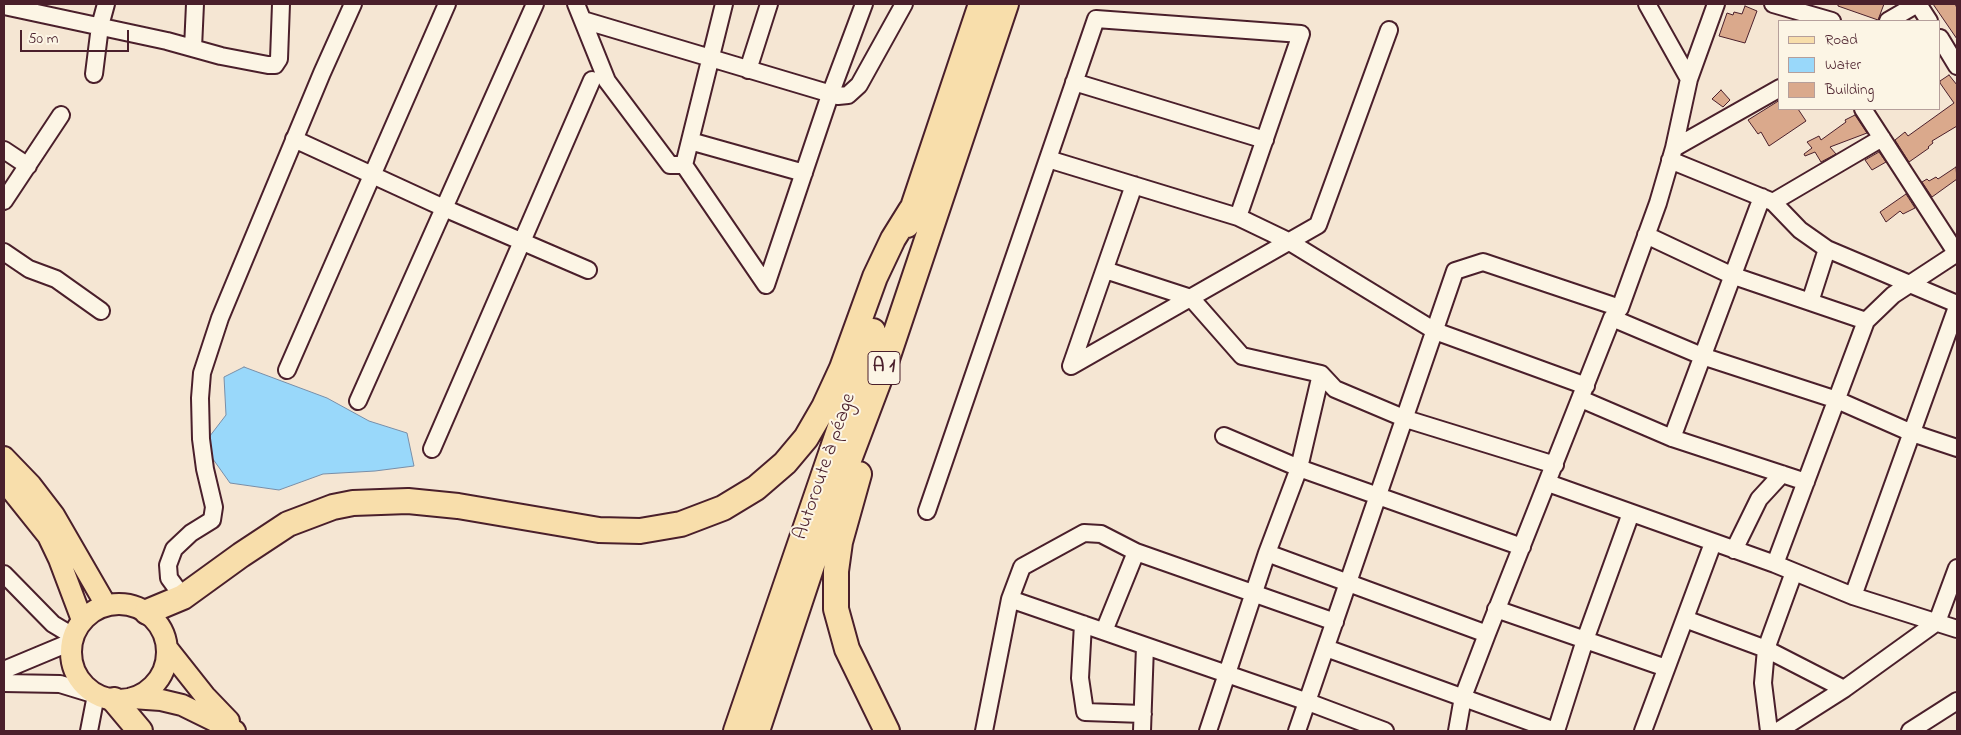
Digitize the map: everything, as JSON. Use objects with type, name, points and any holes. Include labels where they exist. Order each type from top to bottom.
[{"type":"highway","name":"Autoroute à péage","points":[[736,731],[981,4]]},
{"type":"highway","name":"A 1","points":[[757,731],[833,502],[886,362],[1006,4]]},
{"type":"highway","points":[[147,612],[183,597],[240,555],[288,524],[333,507],[353,503],[408,501],[458,506],[599,530],[640,531],[681,524],[723,508],[756,488],[785,463],[806,438],[824,407],[842,368],[875,277],[893,239],[911,210]]},
{"type":"highway","points":[[886,362],[875,419],[840,542],[835,588],[838,617],[847,649],[887,731]]},
{"type":"highway","points":[[114,698],[140,731]]},
{"type":"main road","points":[[4,457],[31,485],[54,515],[106,604]]},
{"type":"main road","points":[[4,481],[48,536],[60,559],[75,633],[70,658],[75,673],[84,685],[114,698],[161,700],[182,705],[237,731]]},
{"type":"main road","points":[[75,633],[93,610],[106,604],[127,604],[147,612],[157,622],[164,634],[167,648],[166,662],[154,685],[144,693],[114,698]]},
{"type":"main road","points":[[167,648],[205,696],[237,731]]},
{"type":"street","points":[[94,74],[100,26],[106,4]]},
{"type":"street","points":[[193,48],[195,4]]},
{"type":"street","points":[[4,6],[26,6],[221,56],[275,65],[279,59],[281,4]]},
{"type":"street","points":[[183,597],[169,578],[168,565],[174,549],[185,538],[212,520],[214,508],[201,439],[200,398],[202,373],[220,318],[294,139],[353,4]]},
{"type":"street","points":[[287,370],[447,4]]},
{"type":"street","points":[[358,401],[535,4]]},
{"type":"street","points":[[576,4],[607,81],[670,165],[684,165]]},
{"type":"street","points":[[724,4],[684,165],[766,285],[830,95],[864,4]]},
{"type":"street","points":[[748,70],[770,4]]},
{"type":"street","points":[[583,20],[830,95],[848,95],[859,85],[904,4]]},
{"type":"street","points":[[1647,4],[1689,79]]},
{"type":"street","points":[[1457,731],[1463,697],[1496,609],[1646,235],[1672,154],[1689,79],[1716,4]]},
{"type":"street","points":[[1773,4],[1829,20]]},
{"type":"street","points":[[1890,20],[1917,4],[1928,20]]},
{"type":"street","points":[[927,511],[1096,19],[1301,34],[1238,217]]},
{"type":"street","points":[[1134,185],[1071,366],[1318,225],[1389,30]]},
{"type":"street","points":[[1941,40],[1957,66]]},
{"type":"street","points":[[432,449],[592,80]]},
{"type":"street","points":[[1074,82],[1265,140]]},
{"type":"street","points":[[1672,154],[1778,89]]},
{"type":"street","points":[[1775,564],[1866,321],[1893,295],[1957,254],[1864,110]]},
{"type":"street","points":[[4,200],[60,115]]},
{"type":"street","points":[[1672,438],[1731,275],[1767,200],[1882,138]]},
{"type":"street","points":[[294,139],[444,208],[588,270]]},
{"type":"street","points":[[690,142],[804,172]]},
{"type":"street","points":[[4,150],[28,166]]},
{"type":"street","points":[[1672,154],[1767,200],[1800,230],[1827,249],[1912,283],[1957,306],[1852,596]]},
{"type":"street","points":[[1048,159],[1238,217],[1288,241],[1435,331],[1583,393],[1672,438],[1806,482]]},
{"type":"street","points":[[1646,235],[1731,275],[1866,321]]},
{"type":"street","points":[[1810,302],[1827,249]]},
{"type":"street","points":[[4,252],[29,270],[56,279],[101,312]]},
{"type":"street","points":[[1297,731],[1406,419],[1455,272],[1483,262],[1616,313],[1702,356],[1836,400],[1912,433],[1957,448]]},
{"type":"street","points":[[1105,270],[1191,298],[1242,356],[1321,374],[1335,389],[1406,419],[1555,465]]},
{"type":"street","points":[[1208,731],[1267,553],[1299,468],[1321,374]]},
{"type":"street","points":[[1224,436],[1299,468],[1522,547]]},
{"type":"street","points":[[1734,550],[1759,499],[1782,474]]},
{"type":"street","points":[[1548,483],[1775,564],[1852,596],[1957,629]]},
{"type":"street","points":[[1326,648],[1555,731],[1584,640],[1632,513]]},
{"type":"street","points":[[984,731],[1010,599],[1022,567],[1084,533],[1101,534],[1136,552],[1335,622]]},
{"type":"street","points":[[1643,731],[1713,543]]},
{"type":"street","points":[[1104,631],[1136,552]]},
{"type":"street","points":[[1267,553],[1487,634]]},
{"type":"street","points":[[1778,731],[1844,689],[1938,622],[1957,568]]},
{"type":"street","points":[[1769,731],[1763,683],[1766,649],[1794,572]]},
{"type":"street","points":[[4,574],[53,624],[75,633]]},
{"type":"street","points":[[1010,599],[1308,702],[1385,731]]},
{"type":"street","points":[[1496,609],[1666,668]]},
{"type":"street","points":[[1685,619],[1766,649],[1844,689]]},
{"type":"street","points":[[1083,624],[1080,678],[1085,712],[1143,714]]},
{"type":"street","points":[[4,670],[75,633]]},
{"type":"street","points":[[1142,731],[1145,646]]},
{"type":"street","points":[[4,683],[60,684],[114,698],[89,731]]},
{"type":"street","points":[[1910,731],[1957,701]]},
{"type":"water","points":[[244,367],[327,398],[369,421],[407,433],[414,466],[375,471],[323,474],[279,490],[230,483],[203,445],[226,415],[224,377]]},
{"type":"building","points":[[1838,4],[1884,4],[1878,20],[1838,6]]},
{"type":"building","points":[[1933,4],[1955,4],[1957,8],[1957,39]]},
{"type":"building","points":[[1745,6],[1757,11],[1745,43],[1719,36],[1727,13],[1733,15],[1734,12],[1742,14]]},
{"type":"building","points":[[1949,75],[1957,85],[1957,126],[1932,141],[1933,143],[1929,148],[1909,162],[1895,140],[1905,132],[1908,136],[1954,103],[1941,84],[1941,80]]},
{"type":"building","points":[[1721,90],[1730,100],[1723,107],[1712,99]]},
{"type":"building","points":[[1778,101],[1778,110],[1799,110],[1806,121],[1769,146],[1761,132],[1758,134],[1748,120]]},
{"type":"building","points":[[1855,115],[1867,133],[1830,147],[1836,154],[1821,162],[1815,152],[1805,156],[1804,154],[1812,148],[1807,142],[1819,136],[1821,140],[1846,122],[1845,120]]},
{"type":"building","points":[[1879,152],[1886,162],[1872,170],[1865,160]]},
{"type":"building","points":[[1956,167],[1957,179],[1932,197],[1922,182],[1936,177],[1938,179]]},
{"type":"building","points":[[1906,194],[1915,208],[1903,214],[1900,211],[1886,222],[1880,212]]}]
